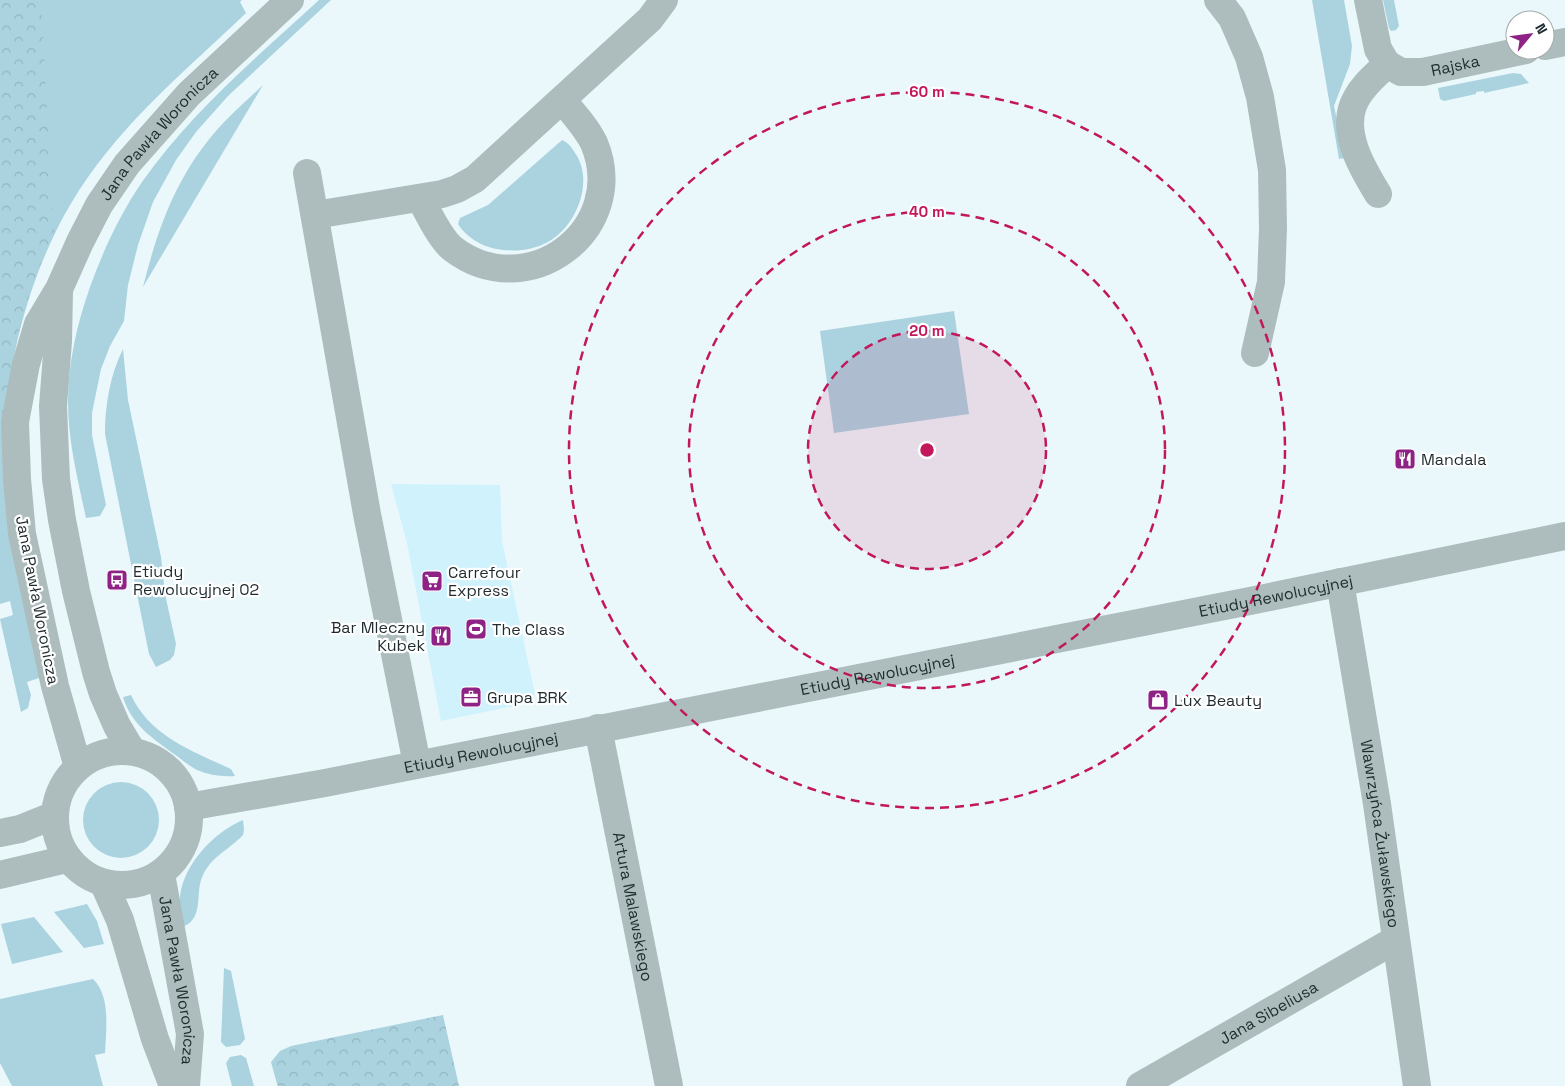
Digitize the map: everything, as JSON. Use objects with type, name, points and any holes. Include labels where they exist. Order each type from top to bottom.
[{"type":"street","points":[[315,215],[420,198],[457,189],[475,179],[650,19],[664,0]]},
{"type":"street","points":[[1218,0],[1232,18],[1249,57],[1260,97],[1272,170],[1274,228],[1271,282],[1255,353]]},
{"type":"street","points":[[1368,0],[1378,49],[1387,64],[1364,87],[1355,100],[1350,123],[1358,159],[1378,194]]},
{"type":"street","name":"Jana Pawła Woronicza","points":[[78,767],[55,686],[22,534],[15,422],[26,364],[38,324],[59,289],[99,205],[126,164],[189,94],[287,1]]},
{"type":"street","name":"Rajska","points":[[1387,64],[1402,72],[1423,72],[1505,54]]},
{"type":"street","points":[[420,198],[451,248],[473,261],[490,266],[512,268],[535,266],[551,260],[568,249],[584,231],[592,216],[601,185],[599,164],[594,144],[586,129],[562,100]]},
{"type":"street","points":[[306,172],[367,514],[417,764]]},
{"type":"street","name":"Jana Pawła Woronicza","points":[[59,289],[58,341],[53,406],[56,479],[62,520],[76,591],[96,672],[116,726],[132,751]]},
{"type":"street","name":"Etiudy Rewolucyjnej","points":[[188,807],[325,783],[1565,536]]},
{"type":"street","name":"Wawrzyńca Żuławskiego","points":[[1340,582],[1377,804],[1416,1086]]},
{"type":"street","name":"Artura Malawskiego","points":[[598,728],[669,1086]]},
{"type":"street","points":[[118,751],[132,751],[148,756],[163,764],[175,776],[184,791],[188,807],[189,826],[185,844],[175,861],[161,874],[143,883],[124,886],[104,884],[84,874],[67,859],[57,839],[55,815],[57,800],[65,782],[78,767],[90,758],[118,751]]},
{"type":"street","points":[[0,833],[20,829],[55,815]]},
{"type":"street","points":[[0,875],[67,859]]},
{"type":"street","name":"Jana Pawła Woronicza","points":[[161,874],[190,1034],[186,1086]]},
{"type":"street","name":"Jana Pawła Woronicza","points":[[104,884],[120,920],[154,1039],[173,1086]]},
{"type":"street","name":"Jana Sibeliusa","points":[[1140,1086],[1395,940]]},
{"type":"shaded area","points":[[391,484],[500,485],[502,541],[535,694],[519,705],[441,721],[407,543]]},
{"type":"green space","points":[[0,0],[242,0],[240,2],[246,13],[139,115],[87,178],[54,234],[30,294],[21,326],[8,390],[42,677],[27,682],[31,695],[28,708],[21,712],[0,619],[13,615],[10,601],[0,604]]},
{"type":"green space","points":[[0,0],[41,0],[54,234],[36,275],[23,315],[12,359],[5,415],[0,416]]},
{"type":"green space","points":[[319,0],[331,0],[228,96],[196,132],[176,160],[153,202],[138,245],[128,285],[124,321],[110,346],[101,369],[92,413],[92,435],[106,505],[100,516],[86,518],[68,417],[68,387],[74,344],[81,315],[106,246],[126,207],[142,182],[181,132],[248,64]]},
{"type":"green space","points":[[1312,0],[1344,0],[1352,46],[1350,64],[1334,106],[1345,158],[1339,159]]},
{"type":"green space","points":[[1383,0],[1394,0],[1399,26],[1396,30],[1391,31],[1389,28]]},
{"type":"green space","points":[[1513,73],[1521,74],[1529,83],[1484,93],[1484,91],[1476,92],[1476,94],[1444,101],[1440,99],[1438,88]]},
{"type":"green space","points":[[263,85],[143,287],[160,230],[184,175],[213,134]]},
{"type":"green space","points":[[562,140],[571,147],[581,164],[583,190],[574,215],[558,235],[548,242],[535,247],[509,250],[485,246],[465,233],[458,224],[460,218],[488,205]]},
{"type":"green space","points":[[954,311],[969,414],[834,433],[820,331]]},
{"type":"green space","points":[[123,349],[128,400],[161,557],[165,594],[176,644],[174,655],[170,660],[156,667],[149,654],[105,434],[109,390],[118,359]]},
{"type":"green space","points":[[131,695],[139,709],[161,732],[173,741],[231,769],[235,776],[215,775],[197,770],[158,742],[143,730],[131,715],[123,697]]},
{"type":"green space","points":[[121,782],[136,785],[148,793],[156,805],[159,820],[156,835],[148,847],[136,855],[121,858],[106,855],[94,847],[86,835],[83,820],[86,805],[94,793],[106,785]]},
{"type":"green space","points":[[243,820],[243,835],[214,860],[204,872],[196,914],[189,924],[182,927],[180,896],[187,872],[211,841],[221,832]]},
{"type":"green space","points":[[87,904],[97,921],[104,944],[84,948],[54,912]]},
{"type":"green space","points":[[34,917],[63,952],[12,964],[1,924]]},
{"type":"green space","points":[[224,968],[231,971],[245,1039],[240,1045],[226,1047],[221,1042]]},
{"type":"green space","points":[[93,979],[103,994],[106,1014],[105,1053],[95,1055],[103,1086],[12,1086],[0,1063],[0,999]]},
{"type":"green space","points":[[443,1015],[459,1086],[278,1086],[277,1084],[271,1062],[280,1051],[291,1046]]},
{"type":"green space","points":[[241,1055],[246,1058],[254,1086],[232,1086],[226,1063],[230,1057]]},
{"type":"place","name":"Mandala","points":[[1405,459]]},
{"type":"place","name":"Etiudy Rewolucyjnej 02","points":[[117,580]]},
{"type":"place","name":"Carrefour Express","points":[[432,581]]},
{"type":"place","name":"The Class","points":[[476,629]]},
{"type":"place","name":"Bar Mleczny Kubek","points":[[441,636]]},
{"type":"place","name":"Grupa BRK","points":[[471,697]]},
{"type":"place","name":"Lux Beauty","points":[[1158,700]]}]
